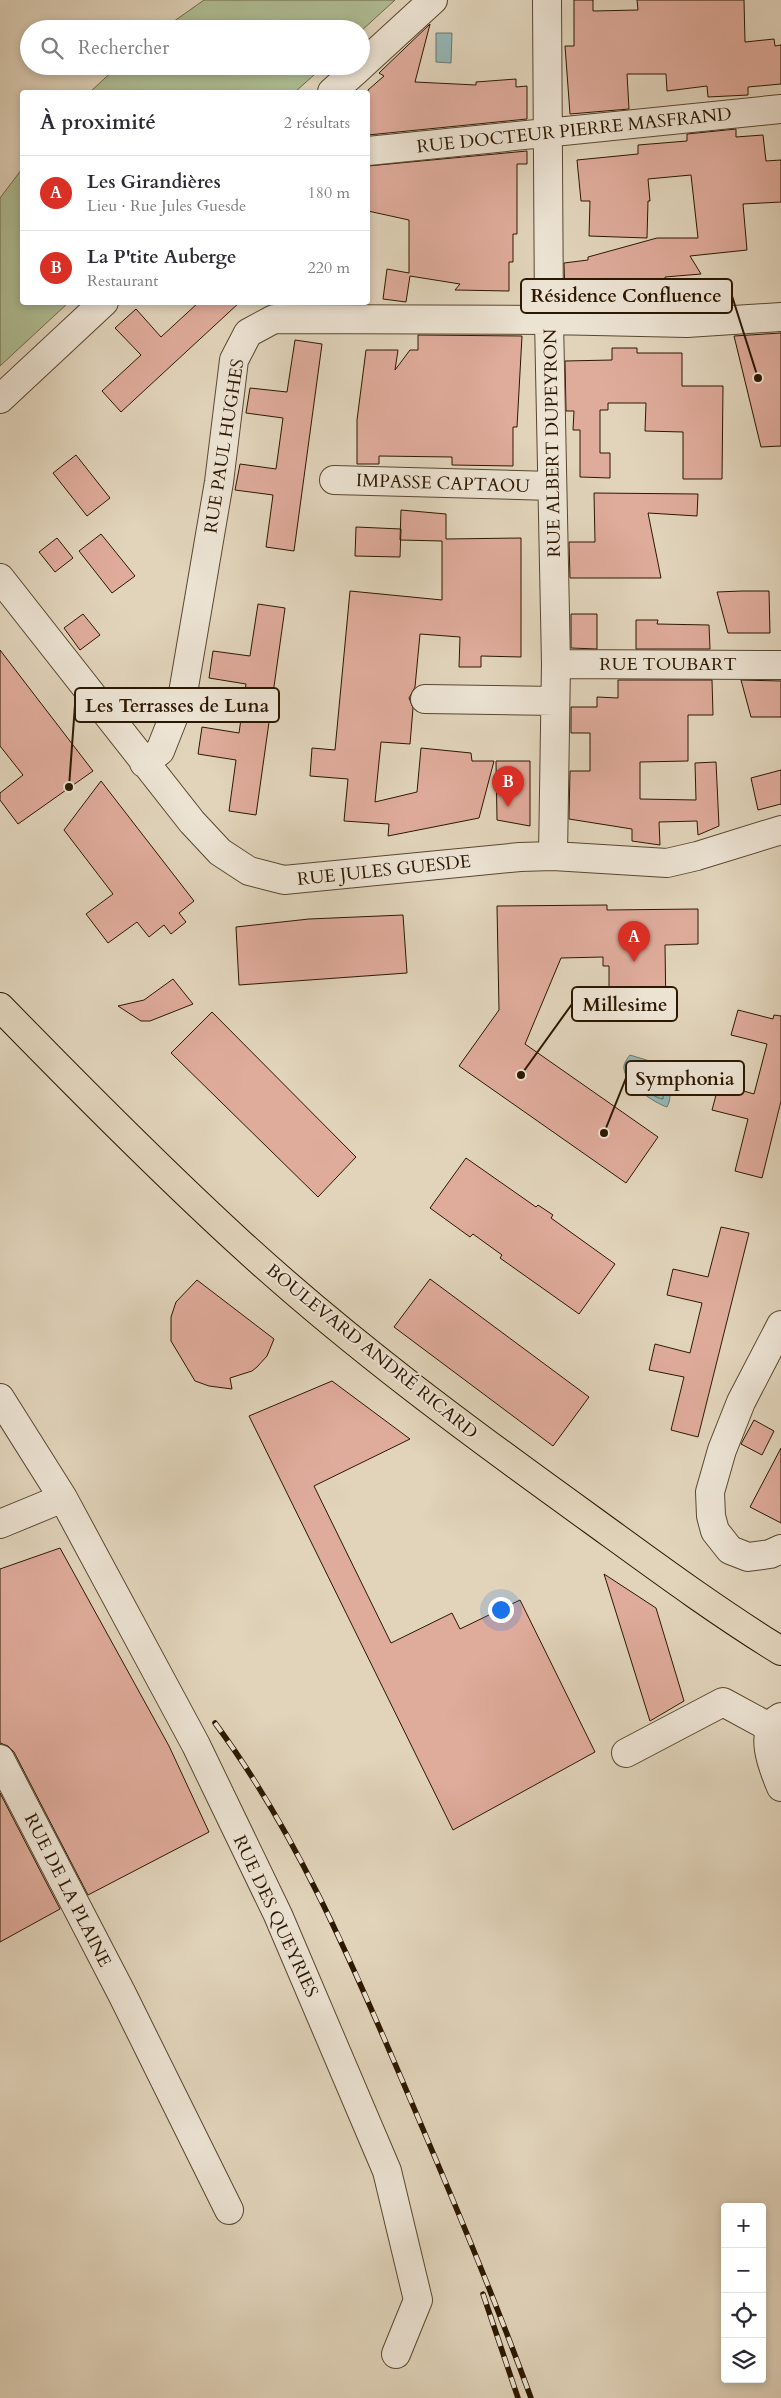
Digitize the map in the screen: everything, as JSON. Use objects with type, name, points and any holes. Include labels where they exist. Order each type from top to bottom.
[{"type":"main road","name":"BOULEVARD ANDRÉ RICARD","points":[[0,1007],[110,1120],[178,1185],[241,1244],[341,1330],[479,1438],[685,1587],[781,1651]]},
{"type":"street","points":[[370,58],[433,0]]},
{"type":"street","name":"RUE ALBERT DUPEYRON","points":[[547,0],[552,486],[556,664],[553,856]]},
{"type":"street","points":[[334,90],[351,75]]},
{"type":"street","name":"RUE DOCTEUR PIERRE MASFRAND","points":[[370,152],[781,109]]},
{"type":"street","points":[[0,399],[101,305]]},
{"type":"street","name":"RUE PAUL HUGHES","points":[[144,763],[160,751],[184,693],[219,482],[234,360],[248,333],[274,319],[345,311],[550,320],[687,323],[781,317]]},
{"type":"street","name":"IMPASSE CAPTAOU","points":[[334,480],[552,486]]},
{"type":"street","name":"RUE JULES GUESDE","points":[[0,578],[192,822],[220,852],[249,870],[284,880],[492,859],[553,856],[666,863],[696,856],[781,830]]},
{"type":"street","name":"RUE TOUBART","points":[[556,664],[781,665]]},
{"type":"street","points":[[425,698],[555,701]]},
{"type":"street","points":[[781,1326],[741,1402],[722,1450],[710,1492],[711,1516],[715,1531],[730,1550],[748,1557],[770,1554],[781,1549]]},
{"type":"street","name":"RUE DES QUEYRIES","points":[[0,1398],[63,1498],[196,1745],[278,1915],[387,2171],[418,2300],[396,2354]]},
{"type":"street","points":[[0,1524],[63,1498]]},
{"type":"street","points":[[626,1753],[723,1702],[776,1722],[768,1742],[781,1787]]},
{"type":"street","name":"RUE DE LA PLAINE","points":[[0,1759],[122,1994],[229,2210]]},
{"type":"green space","points":[[204,0],[395,0],[370,23],[370,20],[176,20]]},
{"type":"green space","points":[[108,75],[314,75],[297,90],[92,90]]},
{"type":"green space","points":[[20,172],[20,305],[66,305],[0,366],[0,198]]},
{"type":"water","points":[[436,33],[452,33],[451,63],[436,62]]},
{"type":"water","points":[[630,1055],[653,1062],[666,1070],[670,1094],[667,1107],[648,1097],[629,1080],[624,1067]]},
{"type":"building","points":[[574,0],[593,0],[593,11],[638,10],[637,0],[744,0],[745,42],[774,39],[775,46],[781,45],[781,84],[748,87],[748,95],[708,97],[707,86],[667,91],[666,74],[627,74],[629,109],[570,114],[565,46],[574,46]]},
{"type":"building","points":[[430,24],[415,82],[476,85],[476,82],[516,79],[516,87],[527,86],[527,119],[370,135],[370,90],[368,90],[384,76],[379,73]]},
{"type":"building","points":[[736,129],[736,137],[763,135],[766,161],[781,160],[781,202],[743,204],[747,250],[690,256],[701,274],[665,277],[665,305],[641,304],[641,298],[603,297],[603,305],[574,305],[574,300],[565,300],[564,263],[588,260],[588,257],[657,238],[698,238],[691,175],[648,179],[650,201],[648,201],[647,238],[589,236],[590,201],[581,201],[577,160],[638,154],[638,145],[687,141],[687,134]]},
{"type":"building","points":[[527,151],[527,164],[517,164],[517,234],[513,234],[513,262],[509,262],[509,291],[455,290],[460,284],[410,276],[406,302],[383,299],[387,269],[409,273],[409,220],[370,211],[370,166]]},
{"type":"building","points":[[196,305],[237,305],[121,412],[102,391],[141,355],[115,328],[136,309],[161,337]]},
{"type":"building","points":[[781,333],[781,446],[761,447],[734,336]]},
{"type":"building","points":[[418,335],[522,336],[517,427],[513,427],[513,466],[452,465],[452,457],[379,456],[379,464],[357,464],[357,420],[366,350],[398,350],[395,370],[410,350],[418,350]]},
{"type":"building","points":[[295,340],[322,344],[294,551],[266,547],[273,495],[235,490],[240,464],[276,469],[283,418],[246,413],[250,388],[287,392]]},
{"type":"building","points":[[612,348],[637,348],[637,353],[682,353],[682,386],[723,386],[722,479],[683,479],[683,432],[645,431],[646,403],[608,403],[608,410],[600,410],[600,453],[610,453],[610,478],[580,477],[580,430],[573,430],[574,411],[566,411],[565,361],[612,360]]},
{"type":"building","points":[[76,455],[110,498],[87,516],[53,473]]},
{"type":"building","points":[[594,493],[698,494],[697,516],[648,513],[661,578],[570,578],[569,542],[595,542]]},
{"type":"building","points":[[401,510],[446,514],[446,539],[521,538],[521,657],[481,656],[481,667],[459,667],[460,637],[420,634],[415,687],[409,698],[413,708],[410,744],[381,742],[375,802],[417,792],[421,748],[471,753],[472,761],[494,761],[479,818],[388,836],[389,824],[344,821],[348,779],[310,776],[312,748],[335,750],[350,591],[442,600],[442,541],[400,540]]},
{"type":"building","points":[[356,527],[401,529],[400,557],[355,556]]},
{"type":"building","points":[[101,534],[135,576],[112,593],[79,551]]},
{"type":"building","points":[[57,538],[73,558],[55,572],[39,552]]},
{"type":"building","points":[[769,591],[770,633],[728,633],[717,592]]},
{"type":"building","points":[[258,604],[285,608],[256,815],[229,811],[236,760],[198,754],[202,727],[239,733],[246,684],[209,678],[213,651],[250,656]]},
{"type":"building","points":[[83,614],[100,635],[80,650],[64,628]]},
{"type":"building","points":[[571,614],[597,614],[597,649],[571,648]]},
{"type":"building","points":[[636,620],[658,620],[657,624],[709,625],[710,649],[636,649]]},
{"type":"building","points":[[0,650],[93,771],[18,824],[0,800],[0,793],[23,775],[0,746]]},
{"type":"building","points":[[618,680],[712,680],[713,715],[688,715],[688,761],[640,762],[640,799],[696,800],[695,763],[716,762],[719,826],[698,835],[697,821],[659,822],[660,845],[632,841],[632,829],[569,819],[570,771],[590,771],[590,733],[571,733],[571,707],[597,707],[597,697],[618,698]]},
{"type":"building","points":[[741,680],[781,681],[781,717],[751,717]]},
{"type":"building","points":[[496,761],[530,761],[530,826],[497,820]]},
{"type":"building","points":[[781,770],[781,804],[758,810],[751,778]]},
{"type":"building","points":[[101,781],[194,901],[179,913],[186,922],[171,934],[164,925],[149,937],[137,922],[108,943],[86,914],[113,894],[64,830]]},
{"type":"building","points":[[607,905],[607,910],[698,909],[698,944],[665,945],[666,1013],[609,1014],[609,966],[603,966],[603,957],[561,958],[525,1044],[658,1137],[626,1183],[459,1066],[499,1010],[497,906]]},
{"type":"building","points":[[403,915],[407,973],[239,985],[236,927],[309,919]]},
{"type":"building","points":[[173,979],[193,1004],[150,1021],[141,1021],[118,1006],[144,1000]]},
{"type":"building","points":[[738,1010],[773,1019],[774,1015],[781,1016],[781,1101],[762,1178],[735,1171],[748,1119],[712,1110],[719,1084],[754,1094],[767,1044],[731,1035]]},
{"type":"building","points":[[212,1012],[356,1157],[318,1197],[171,1053]]},
{"type":"building","points":[[466,1158],[536,1207],[538,1205],[553,1215],[551,1218],[615,1264],[579,1314],[500,1258],[502,1255],[473,1234],[470,1237],[430,1208]]},
{"type":"building","points":[[721,1227],[749,1233],[698,1437],[671,1430],[684,1377],[649,1370],[655,1344],[690,1353],[702,1303],[667,1295],[673,1269],[708,1277]]},
{"type":"building","points":[[430,1279],[589,1397],[553,1446],[394,1327]]},
{"type":"building","points":[[197,1280],[274,1339],[267,1356],[257,1367],[252,1371],[230,1378],[232,1389],[209,1386],[195,1381],[171,1341],[171,1317],[176,1302]]},
{"type":"building","points":[[332,1381],[410,1439],[314,1486],[391,1643],[452,1613],[460,1629],[520,1600],[595,1752],[453,1830],[249,1416]]},
{"type":"building","points":[[754,1420],[774,1431],[762,1455],[741,1444]]},
{"type":"building","points":[[781,1448],[781,1523],[750,1507]]},
{"type":"building","points":[[60,1548],[169,1746],[209,1832],[88,1895],[14,1752],[8,1746],[0,1743],[0,1569]]},
{"type":"building","points":[[604,1574],[656,1608],[684,1701],[650,1721]]},
{"type":"building","points":[[0,1793],[60,1909],[0,1942]]},
{"type":"railway","points":[[215,1723],[271,1807],[319,1895],[341,1941],[452,2199],[501,2318],[531,2398]]},
{"type":"railway","points":[[483,2294],[518,2398]]},
{"type":"place","name":"Résidence Confluence","points":[[758,378]]},
{"type":"place","name":"Les Terrasses de Luna","points":[[69,787]]},
{"type":"place","name":"La P'tite Auberge","points":[[508,807]]},
{"type":"place","name":"Les Girandières","points":[[634,962]]},
{"type":"place","name":"Millesime","points":[[521,1075]]},
{"type":"place","name":"Symphonia","points":[[604,1133]]}]
